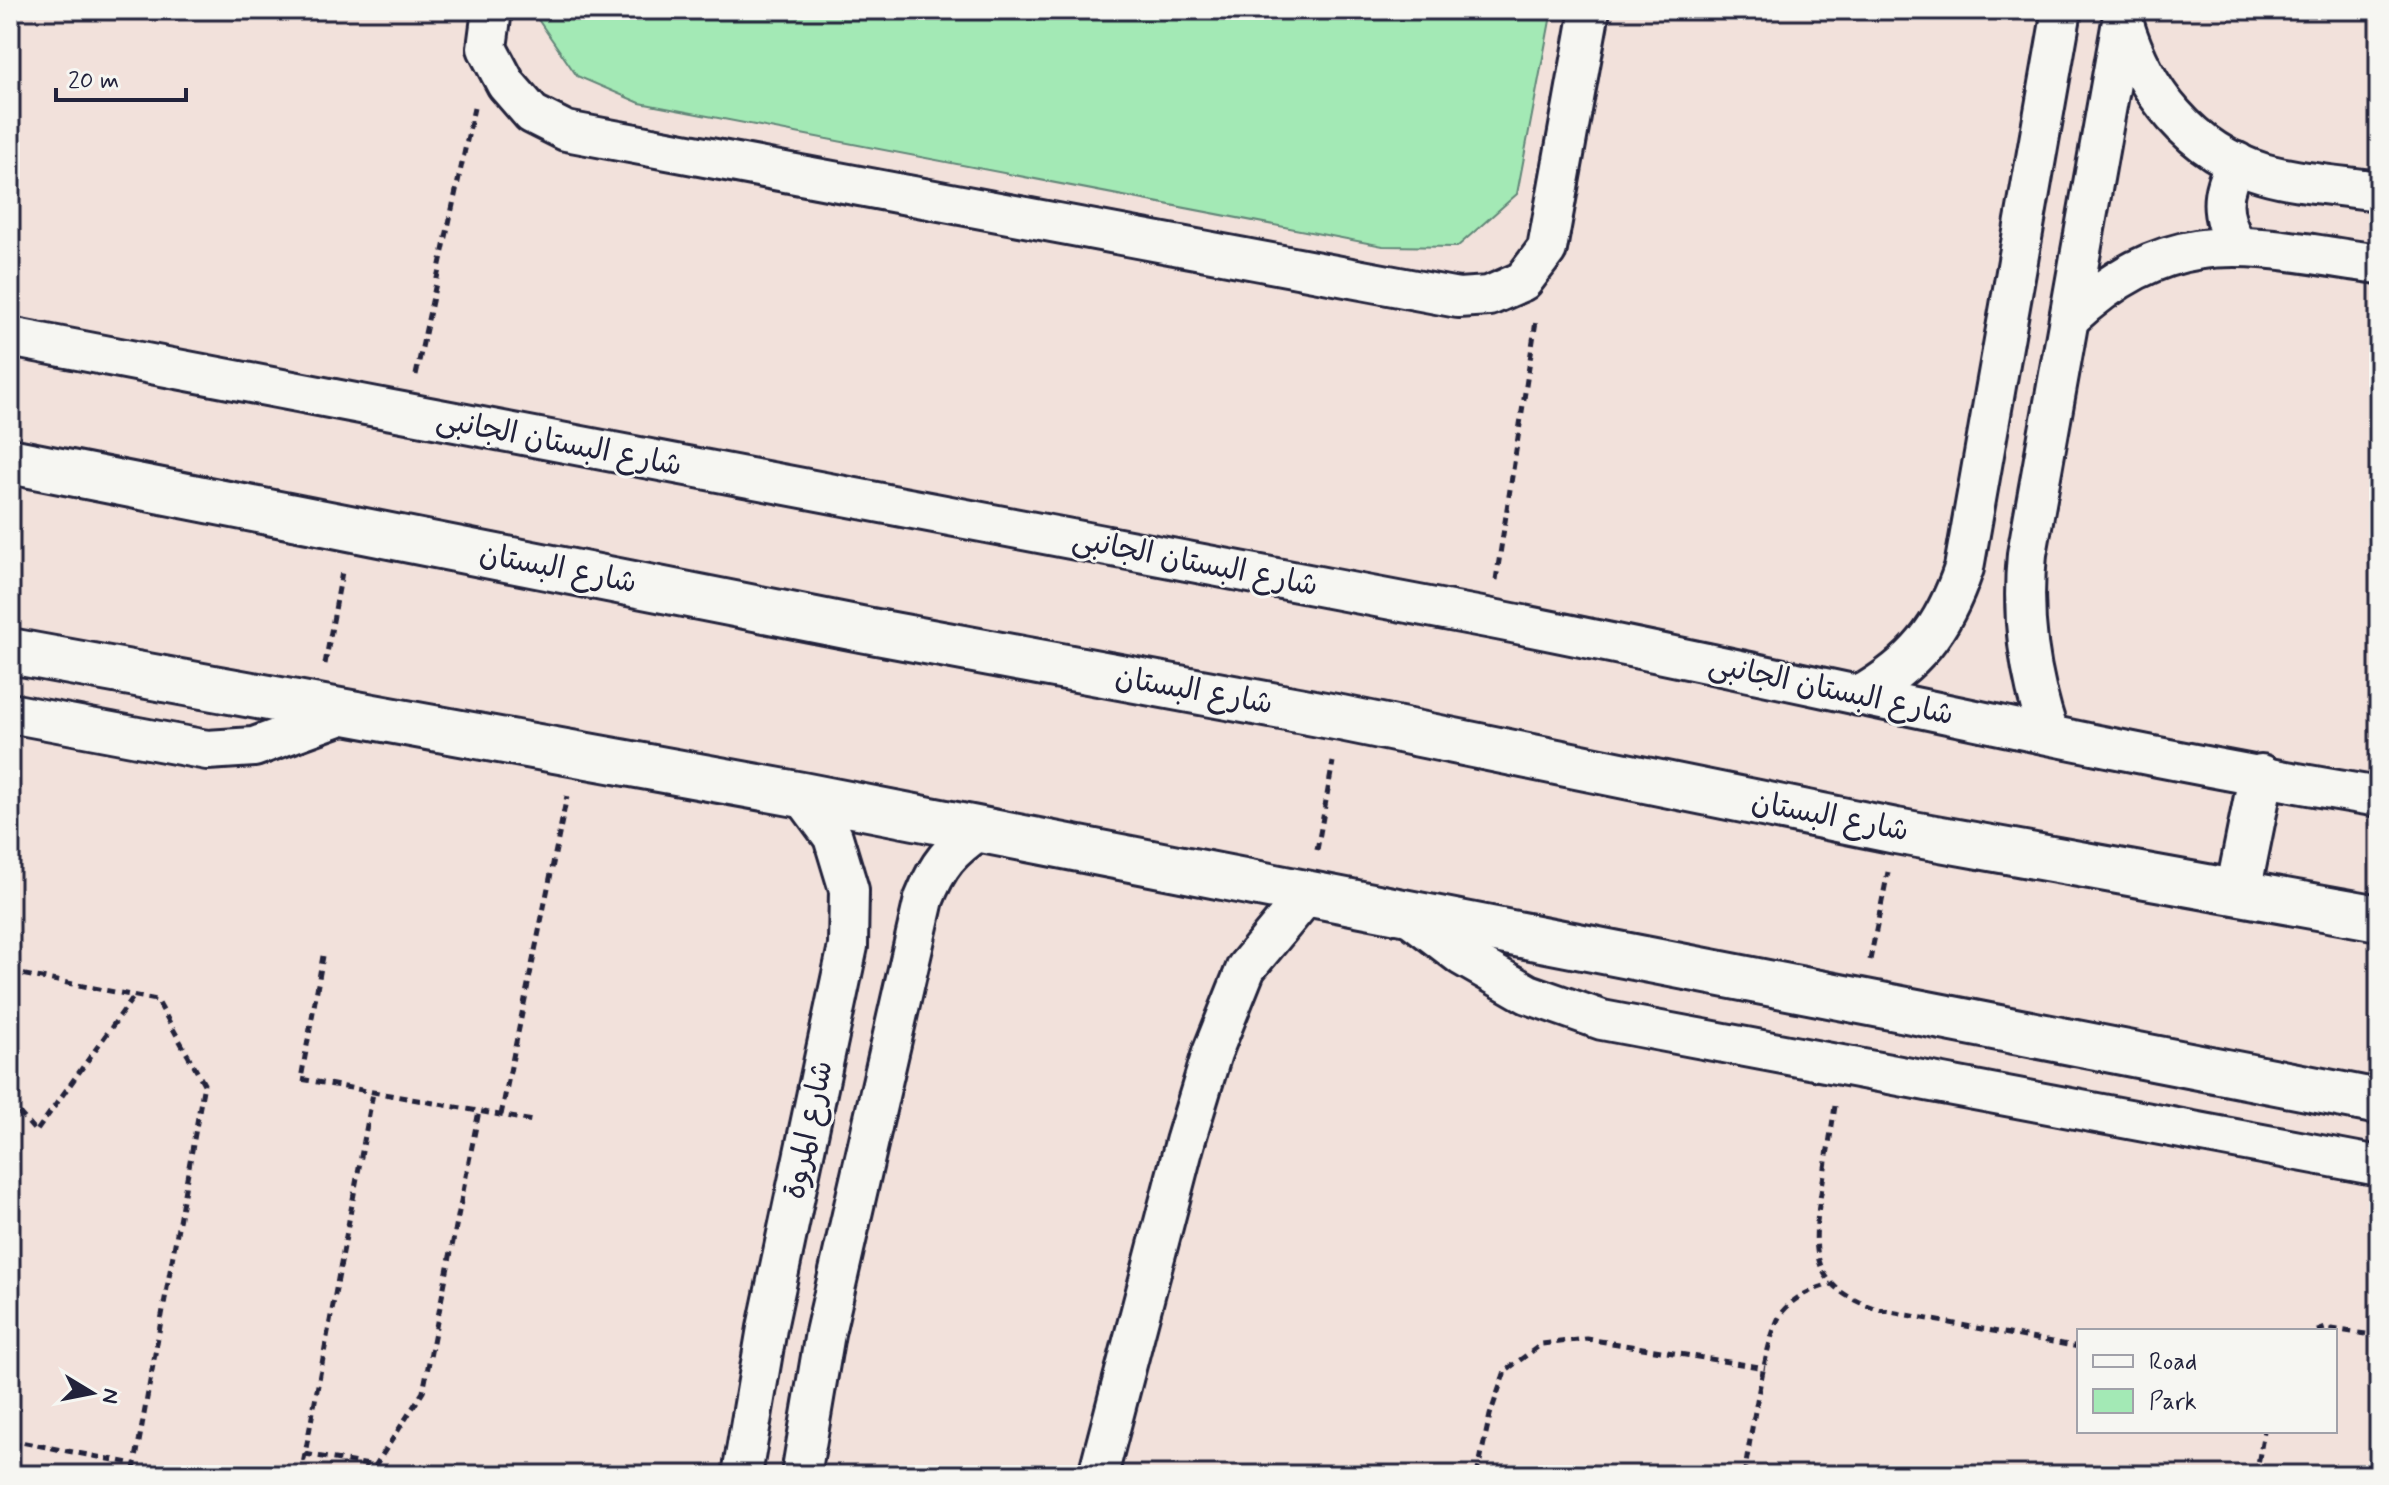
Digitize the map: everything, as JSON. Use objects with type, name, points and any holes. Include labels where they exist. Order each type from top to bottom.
[{"type":"street","points":[[492,10],[487,48],[506,84],[532,114],[566,131],[1458,298],[1489,296],[1523,281],[1547,249],[1590,10]]},
{"type":"street","points":[[1859,696],[1906,665],[1942,621],[1964,568],[2062,10]]},
{"type":"street","points":[[2123,15],[2132,52],[2147,81],[2165,107],[2212,148],[2264,173],[2379,191]]},
{"type":"street","points":[[2049,734],[2037,697],[2024,623],[2024,588],[2030,534],[2123,15]]},
{"type":"street","points":[[2237,162],[2222,195],[2222,213],[2237,246]]},
{"type":"street","points":[[2069,319],[2125,274],[2157,259],[2188,250],[2237,246],[2379,264]]},
{"type":"street","name":"شارع البستان الجانبى","points":[[10,337],[1490,618],[2261,777],[2379,797]]},
{"type":"street","name":"شارع البستان","points":[[10,461],[866,630],[1341,718],[1896,831],[2379,918]]},
{"type":"street","points":[[1972,523],[2030,534]]},
{"type":"street","points":[[10,651],[576,752],[981,829],[2379,1102]]},
{"type":"street","points":[[10,713],[207,750],[254,747],[334,710]]},
{"type":"street","points":[[2238,892],[2261,777]]},
{"type":"street","name":"شارع المروة","points":[[742,1475],[767,1328],[848,946],[849,890],[833,837],[802,795]]},
{"type":"street","name":"شارع المروة","points":[[801,1475],[825,1333],[924,899],[935,870],[956,846],[981,829]]},
{"type":"street","points":[[1098,1475],[1185,1142],[1212,1053],[1246,968],[1309,892]]},
{"type":"street","points":[[1401,910],[1462,956],[1528,994],[1602,1020],[2379,1166]]},
{"type":"path","points":[[408,415],[487,48]]},
{"type":"path","points":[[1490,618],[1547,249]]},
{"type":"path","points":[[334,710],[350,528]]},
{"type":"path","points":[[1309,892],[1341,718]]},
{"type":"path","points":[[501,1115],[576,752]]},
{"type":"path","points":[[1862,1001],[1896,831]]},
{"type":"path","points":[[323,956],[301,1079],[533,1121]]},
{"type":"path","points":[[10,972],[157,1000],[204,1084],[133,1475]]},
{"type":"path","points":[[10,1102],[36,1132],[134,996]]},
{"type":"path","points":[[1842,1065],[1814,1232],[1817,1259],[1831,1284],[1853,1302],[1880,1310],[2077,1347]]},
{"type":"path","points":[[301,1475],[373,1093]]},
{"type":"path","points":[[305,1454],[375,1466],[423,1392],[479,1111]]},
{"type":"path","points":[[1744,1475],[1770,1341],[1780,1313],[1803,1292],[1831,1284]]},
{"type":"path","points":[[2337,1330],[2379,1336]]},
{"type":"path","points":[[1477,1475],[1490,1415],[1505,1371],[1542,1344],[1587,1339],[1765,1368]]},
{"type":"path","points":[[2256,1475],[2264,1433]]},
{"type":"path","points":[[10,1440],[135,1464]]},
{"type":"path","points":[[12,1475],[18,1442]]},
{"type":"green space","points":[[538,10],[1552,10],[1517,194],[1457,247],[1383,246],[640,103],[577,76],[537,18]]}]
